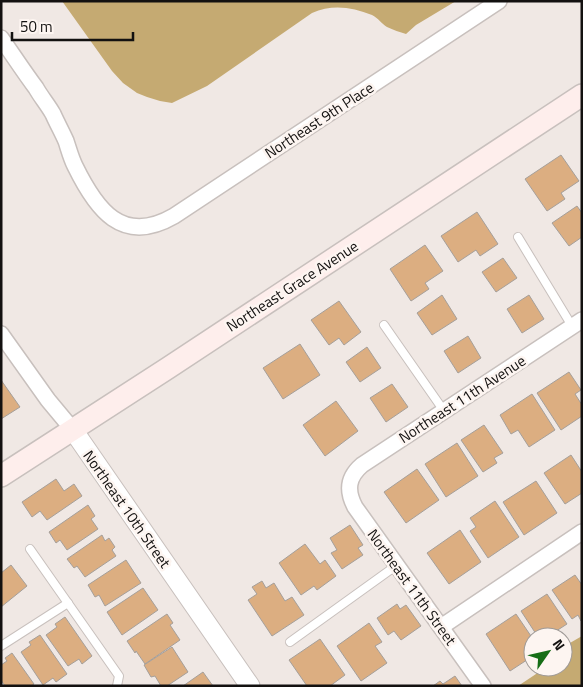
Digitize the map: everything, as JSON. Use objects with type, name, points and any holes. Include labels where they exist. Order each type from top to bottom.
[{"type":"main road","name":"Northeast Grace Avenue","points":[[1,476],[582,95]]},
{"type":"street","name":"Northeast 9th Place","points":[[1,38],[52,113],[74,165],[100,208],[117,221],[144,227],[155,225],[174,216],[498,1]]},
{"type":"street","name":"Northeast 11th Avenue","points":[[349,485],[356,470],[362,465],[577,323]]},
{"type":"street","name":"Northeast 10th Street","points":[[1,334],[48,400],[73,430],[250,686]]},
{"type":"street","name":"Northeast 11th Street","points":[[349,485],[351,500],[355,507],[483,686]]},
{"type":"street","points":[[441,627],[582,532]]},
{"type":"lane","points":[[518,238],[577,323]]},
{"type":"lane","points":[[384,325],[444,411]]},
{"type":"lane","points":[[30,549],[119,676],[117,686]]},
{"type":"lane","points":[[290,642],[397,565]]},
{"type":"lane","points":[[1,646],[68,603]]},
{"type":"shaded area","points":[[62,1],[456,1],[416,25],[406,34],[387,27],[372,15],[357,10],[327,8],[320,10],[312,13],[207,86],[172,103],[137,93],[123,83],[112,71]]},
{"type":"shaded area","points":[[582,636],[582,686],[518,686],[532,677],[573,677],[573,641]]},
{"type":"building","points":[[561,155],[579,181],[561,193],[565,199],[547,211],[525,179]]},
{"type":"building","points":[[577,206],[582,213],[582,237],[569,246],[552,223]]},
{"type":"building","points":[[477,212],[498,244],[480,256],[476,250],[458,262],[441,236]]},
{"type":"building","points":[[425,245],[443,271],[425,283],[429,289],[411,301],[390,269]]},
{"type":"building","points":[[503,258],[517,278],[496,292],[482,272]]},
{"type":"building","points":[[442,295],[457,319],[432,335],[417,313]]},
{"type":"building","points":[[529,295],[544,319],[522,333],[507,309]]},
{"type":"building","points":[[339,301],[361,332],[344,345],[339,338],[329,345],[311,320]]},
{"type":"building","points":[[468,336],[481,358],[458,373],[444,351]]},
{"type":"building","points":[[300,344],[320,375],[283,399],[263,368]]},
{"type":"building","points":[[367,347],[381,368],[360,382],[346,362]]},
{"type":"building","points":[[569,372],[581,390],[575,394],[582,405],[582,416],[561,430],[537,393]]},
{"type":"building","points":[[1,380],[20,407],[1,419]]},
{"type":"building","points":[[392,384],[408,407],[386,422],[370,398]]},
{"type":"building","points":[[532,394],[555,430],[529,447],[518,430],[511,434],[500,415]]},
{"type":"building","points":[[336,401],[358,431],[325,456],[303,425]]},
{"type":"building","points":[[484,425],[503,453],[494,458],[497,463],[483,472],[461,440]]},
{"type":"building","points":[[457,443],[478,476],[446,497],[425,464]]},
{"type":"building","points":[[571,455],[582,472],[582,493],[565,504],[544,473]]},
{"type":"building","points":[[417,469],[439,500],[406,523],[384,492]]},
{"type":"building","points":[[56,479],[64,491],[74,484],[82,496],[47,520],[40,511],[32,517],[22,502]]},
{"type":"building","points":[[536,481],[557,513],[524,535],[503,502]]},
{"type":"building","points":[[495,501],[519,537],[488,558],[470,531],[476,527],[470,518]]},
{"type":"building","points":[[88,505],[95,516],[91,519],[98,529],[67,550],[60,540],[56,543],[49,532]]},
{"type":"building","points":[[350,525],[363,545],[358,548],[363,555],[342,569],[331,553],[337,550],[330,538]]},
{"type":"building","points":[[460,530],[481,562],[449,584],[427,553]]},
{"type":"building","points":[[102,535],[105,541],[109,538],[115,547],[112,550],[116,556],[85,577],[77,566],[74,568],[67,559]]},
{"type":"building","points":[[305,544],[320,564],[325,560],[336,576],[317,590],[314,586],[301,595],[279,563]]},
{"type":"building","points":[[126,560],[141,583],[105,606],[99,595],[95,597],[88,585]]},
{"type":"building","points":[[11,565],[27,586],[1,607],[1,573]]},
{"type":"building","points":[[575,575],[582,585],[581,621],[578,615],[572,619],[552,590]]},
{"type":"building","points":[[262,581],[266,588],[274,583],[285,601],[292,597],[304,615],[272,636],[248,600],[257,594],[252,587]]},
{"type":"building","points":[[143,588],[158,610],[122,635],[107,612]]},
{"type":"building","points":[[547,594],[567,624],[562,627],[531,627],[521,611]]},
{"type":"building","points":[[397,604],[400,609],[406,605],[421,626],[401,640],[394,631],[388,635],[377,618]]},
{"type":"building","points":[[167,614],[173,623],[170,625],[180,640],[145,664],[127,641]]},
{"type":"building","points":[[516,614],[525,627],[523,627],[523,663],[510,671],[486,634]]},
{"type":"building","points":[[65,617],[92,656],[82,664],[79,659],[68,666],[46,635],[57,627],[55,624]]},
{"type":"building","points":[[369,623],[382,642],[375,646],[387,663],[361,681],[337,646]]},
{"type":"building","points":[[40,635],[67,674],[56,682],[53,678],[43,685],[21,652],[31,645],[29,642]]},
{"type":"building","points":[[320,639],[345,675],[330,686],[307,686],[289,660]]},
{"type":"building","points":[[172,647],[188,672],[167,686],[161,686],[155,676],[151,677],[144,665]]},
{"type":"building","points":[[12,653],[34,684],[31,686],[5,686],[1,680],[1,665],[7,661],[5,658]]},
{"type":"building","points":[[203,672],[213,686],[183,686]]},
{"type":"building","points":[[455,676],[462,686],[433,686],[440,681],[443,684]]}]
